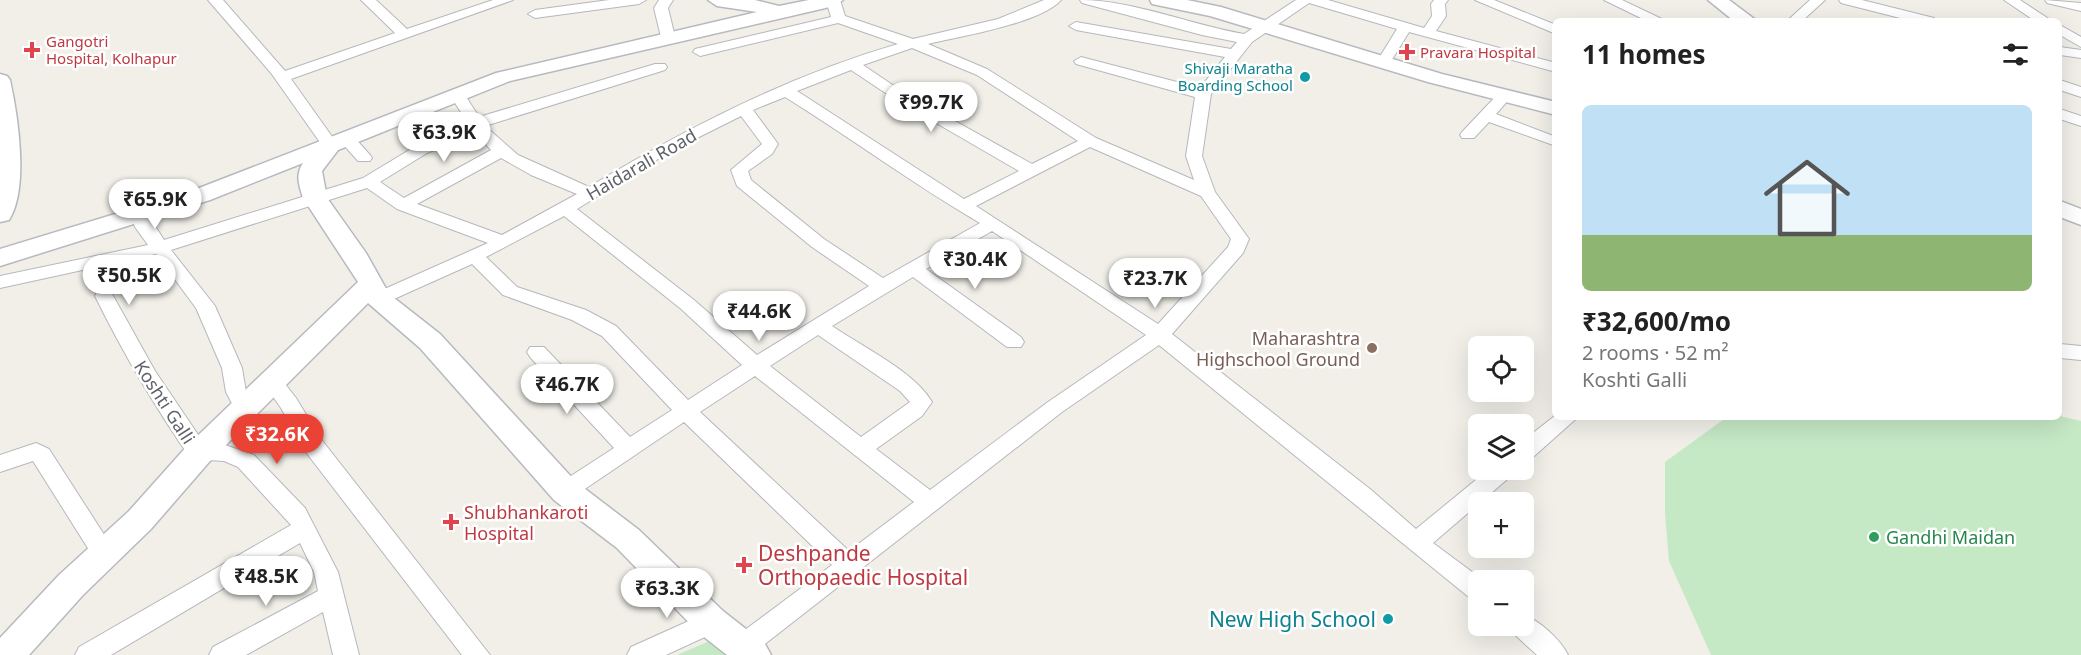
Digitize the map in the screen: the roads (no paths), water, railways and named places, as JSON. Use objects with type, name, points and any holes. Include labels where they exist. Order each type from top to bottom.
[{"type":"street","points":[[215,0],[253,39],[339,142],[364,158]]},
{"type":"street","points":[[368,0],[405,35]]},
{"type":"street","points":[[283,77],[506,0]]},
{"type":"street","points":[[535,14],[639,0]]},
{"type":"street","points":[[666,0],[661,8],[668,37]]},
{"type":"street","points":[[717,0],[755,3],[790,11]]},
{"type":"street","name":"Haidarali Road","points":[[375,292],[474,256],[503,242],[645,160],[743,108],[852,64],[911,44],[981,27],[1054,0]]},
{"type":"street","points":[[1087,0],[1207,32],[1249,40]]},
{"type":"street","points":[[1159,0],[1214,11],[1249,40]]},
{"type":"street","points":[[339,142],[310,170],[310,182],[315,198],[333,221],[375,292],[430,341],[565,490],[628,539],[711,622],[748,650],[849,566],[1054,407],[1160,335],[1237,249],[1240,239],[1236,229],[1207,192],[1194,156],[1203,94],[1249,40],[1305,0]]},
{"type":"street","points":[[1313,0],[1552,67]]},
{"type":"street","points":[[1427,33],[1438,16],[1438,4],[1441,0]]},
{"type":"street","points":[[1482,0],[1552,28]]},
{"type":"street","points":[[1611,0],[1652,18]]},
{"type":"street","points":[[1718,0],[1743,18]]},
{"type":"street","points":[[1797,18],[1818,0]]},
{"type":"street","points":[[1846,0],[1917,18]]},
{"type":"street","points":[[2011,0],[2040,18]]},
{"type":"street","points":[[2052,0],[2081,7]]},
{"type":"street","points":[[700,52],[835,7]]},
{"type":"street","points":[[0,258],[89,228],[202,195],[503,77],[668,37],[790,11],[835,7],[911,44],[946,55],[982,72],[1090,141],[1207,192]]},
{"type":"street","points":[[1076,26],[1249,40],[1353,52],[1383,63],[1503,97],[1552,108]]},
{"type":"street","points":[[1383,63],[1405,27]]},
{"type":"street","points":[[2062,32],[2075,48]]},
{"type":"street","points":[[1081,61],[1203,94]]},
{"type":"street","points":[[852,64],[898,95],[1030,170]]},
{"type":"street","points":[[0,282],[159,248],[369,182],[398,160],[478,125],[660,67]]},
{"type":"street","points":[[0,80],[9,127],[9,162],[4,209],[0,215]]},
{"type":"street","points":[[2062,86],[2081,92]]},
{"type":"street","points":[[786,91],[868,142],[963,207],[993,224],[1160,335],[1362,495],[1416,543],[1468,583]]},
{"type":"street","points":[[458,95],[478,125],[502,151],[553,179],[590,193]]},
{"type":"street","points":[[1468,135],[1503,97]]},
{"type":"street","points":[[743,108],[770,144],[766,151],[739,170],[743,182],[810,237],[883,287]]},
{"type":"street","points":[[2062,115],[2081,121]]},
{"type":"street","points":[[1486,116],[1552,141]]},
{"type":"street","points":[[963,207],[1030,170],[1090,141]]},
{"type":"street","points":[[403,205],[502,151]]},
{"type":"street","points":[[369,182],[403,205],[503,242]]},
{"type":"street","points":[[565,208],[687,304],[860,449],[931,503]]},
{"type":"street","points":[[139,214],[144,227],[159,248],[205,306],[232,368],[236,392],[244,408]]},
{"type":"street","points":[[565,490],[818,326],[913,268],[993,224]]},
{"type":"street","points":[[474,256],[510,291],[579,315],[609,331],[686,410],[849,566]]},
{"type":"street","points":[[913,268],[1014,342]]},
{"type":"street","points":[[7,655],[140,520],[199,453],[244,408],[375,292]]},
{"type":"street","name":"Koshti Galli","points":[[104,296],[122,333],[169,411],[199,453],[225,453],[246,461],[297,514],[326,572],[346,655]]},
{"type":"street","points":[[818,326],[907,386],[922,402],[915,411],[860,449]]},
{"type":"street","points":[[2062,351],[2081,353]]},
{"type":"street","points":[[537,352],[628,449]]},
{"type":"street","points":[[272,381],[289,403],[313,445],[477,655]]},
{"type":"street","points":[[1534,444],[1563,420]]},
{"type":"street","points":[[0,464],[36,451],[41,455],[80,520],[104,554]]},
{"type":"street","points":[[1416,543],[1491,480]]},
{"type":"street","points":[[87,655],[304,529]]},
{"type":"street","points":[[222,655],[331,596]]},
{"type":"street","points":[[640,655],[711,622]]},
{"type":"street","points":[[1534,636],[1555,655]]},
{"type":"place","name":"Gangotri Hospital, Kolhapur","points":[[32,50]]},
{"type":"place","name":"Pravara Hospital","points":[[1407,52]]},
{"type":"place","name":"Shivaji Maratha Boarding School","points":[[1305,77]]},
{"type":"place","name":"Maharashtra Highschool Ground","points":[[1372,348]]},
{"type":"place","name":"Shubhankaroti Hospital","points":[[451,522]]},
{"type":"place","name":"Gandhi Maidan","points":[[1874,537]]},
{"type":"place","name":"Deshpande Orthopaedic Hospital","points":[[744,565]]},
{"type":"place","name":"New High School","points":[[1388,619]]}]
